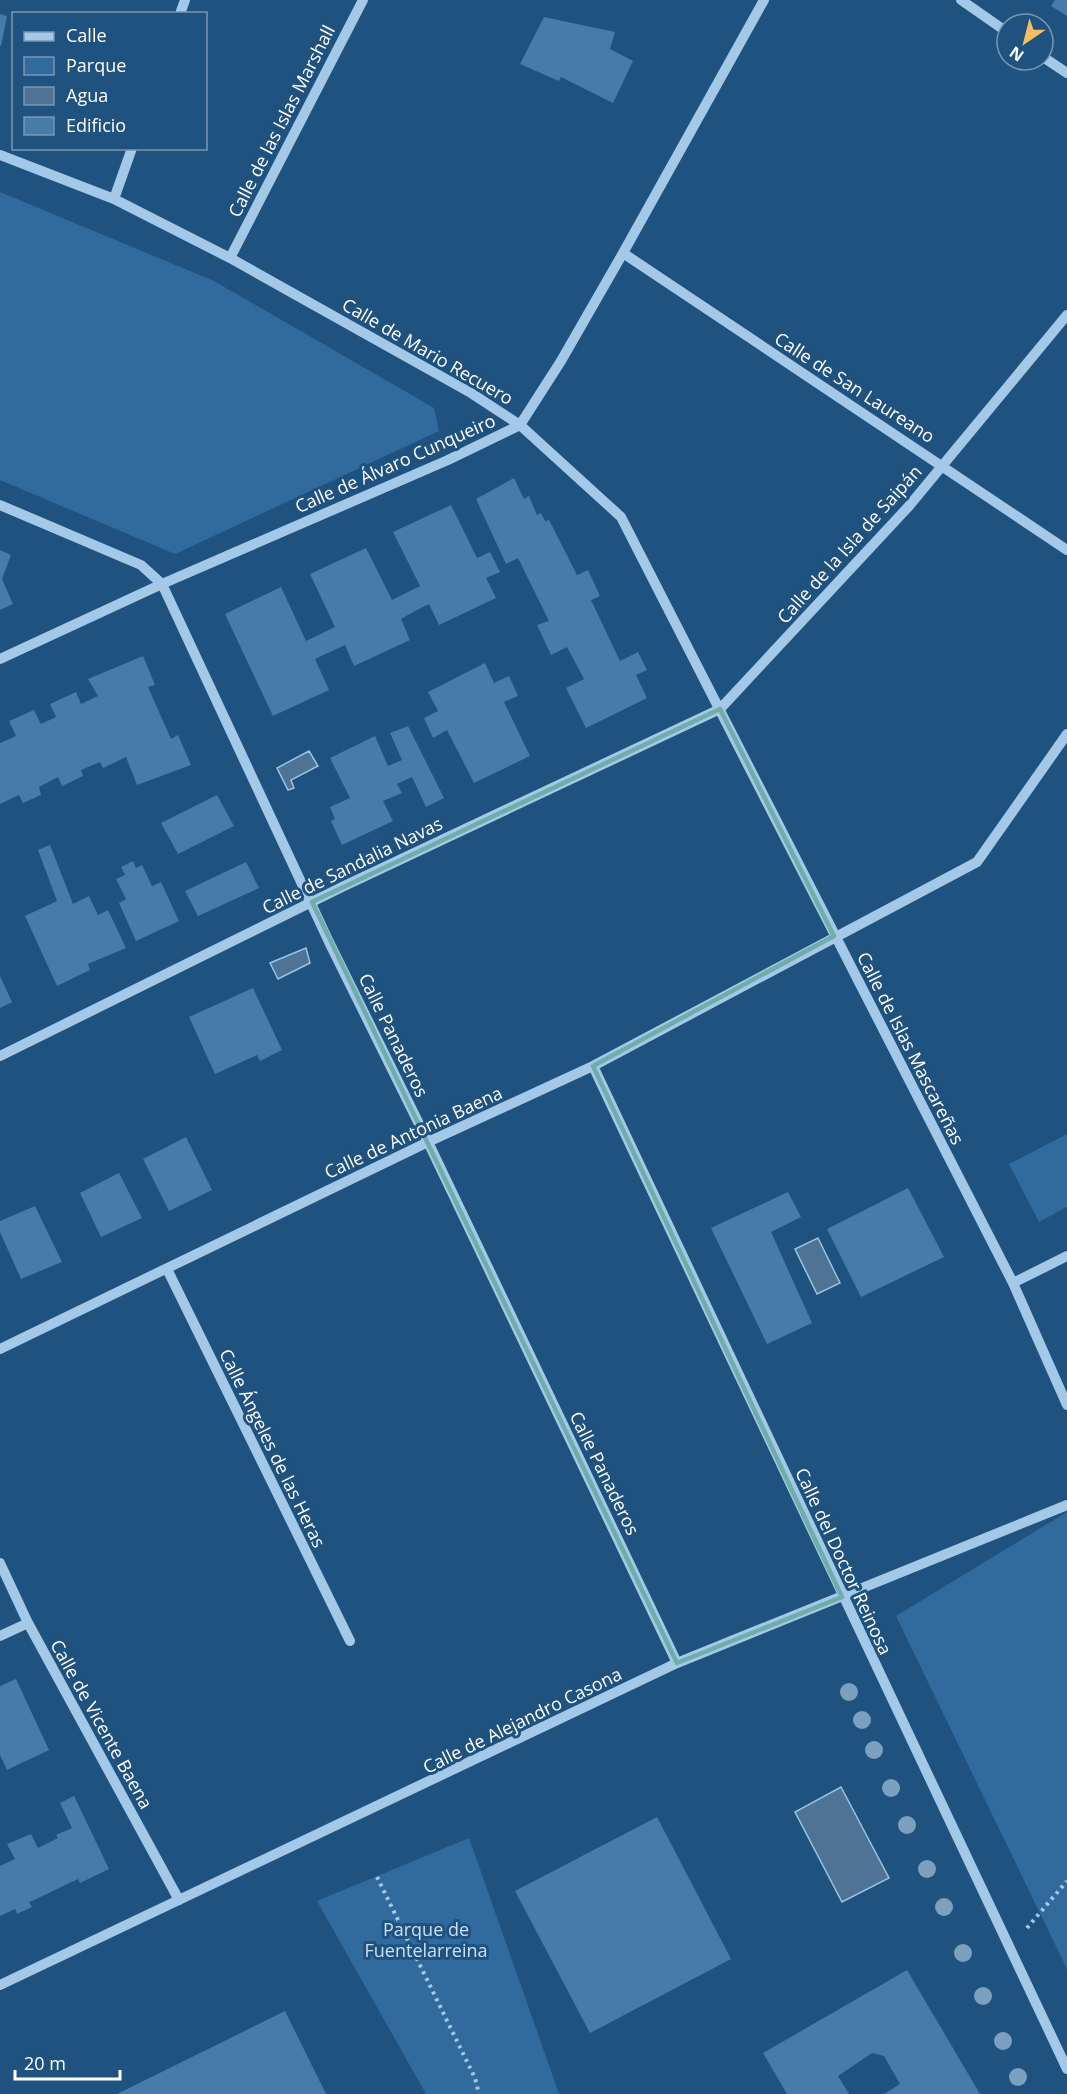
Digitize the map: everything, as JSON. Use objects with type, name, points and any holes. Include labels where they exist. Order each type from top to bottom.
[{"type":"street","name":"Calle de las Islas Marshall","points":[[230,258],[363,0]]},
{"type":"street","name":"Calle de Álvaro Cunqueiro","points":[[0,659],[162,584],[448,460],[520,425],[561,361],[764,0]]},
{"type":"street","points":[[961,0],[995,24]]},
{"type":"street","points":[[114,199],[131,150]]},
{"type":"street","name":"Calle de Mario Recuero","points":[[0,155],[114,199],[230,258],[471,393],[520,425],[621,517],[720,709]]},
{"type":"street","name":"Calle de San Laureano","points":[[623,253],[1067,550]]},
{"type":"street","name":"Calle de la Isla de Saipán","points":[[720,709],[909,506],[1067,315]]},
{"type":"street","name":"Calle Panaderos","points":[[0,505],[141,566],[162,584],[677,1663]]},
{"type":"street","name":"Calle de Sandalia Navas","points":[[0,1056],[312,902],[720,709]]},
{"type":"street","name":"Calle de Islas Mascareñas","points":[[720,709],[834,936],[1014,1283],[1067,1405]]},
{"type":"street","name":"Calle de Antonia Baena","points":[[0,1349],[428,1142],[593,1066],[977,862],[1067,734]]},
{"type":"street","name":"Calle del Doctor Reinosa","points":[[593,1066],[1067,2069]]},
{"type":"street","points":[[1014,1283],[1067,1256]]},
{"type":"street","name":"Calle Ángeles de las Heras","points":[[167,1269],[350,1641]]},
{"type":"street","name":"Calle de Alejandro Casona","points":[[0,1985],[677,1663],[1067,1505]]},
{"type":"street","name":"Calle de Vicente Baena","points":[[0,1563],[28,1623],[179,1900]]},
{"type":"street","points":[[0,1636],[28,1623]]},
{"type":"path","points":[[377,1877],[475,2078],[479,2094]]},
{"type":"path","points":[[1010,1948],[1067,1881]]},
{"type":"highlighted area","points":[[720,709],[834,936],[593,1066],[842,1597],[677,1663],[312,902]]},
{"type":"green space","points":[[0,192],[214,281],[434,408],[439,431],[175,554],[0,480]]},
{"type":"green space","points":[[1067,1134],[1067,1207],[1039,1222],[1009,1164]]},
{"type":"green space","points":[[1067,1512],[1067,1969],[896,1616]]},
{"type":"green space","name":"Parque de Fuentelarreina","points":[[469,1838],[560,2094],[426,2094],[317,1901]]},
{"type":"water","points":[[309,751],[318,766],[291,780],[294,788],[288,790],[277,768]]},
{"type":"water","points":[[306,948],[310,963],[278,979],[270,963]]},
{"type":"water","points":[[818,1238],[840,1283],[817,1294],[795,1249]]},
{"type":"water","points":[[841,1787],[889,1878],[842,1902],[795,1812]]},
{"type":"building","points":[[1055,0],[1067,0],[1067,16],[1051,6]]},
{"type":"building","points":[[0,14],[7,16],[1,46],[0,46]]},
{"type":"building","points":[[544,17],[615,32],[610,49],[633,61],[613,103],[561,77],[559,81],[520,64]]},
{"type":"building","points":[[514,478],[524,499],[529,496],[537,515],[541,513],[545,521],[549,520],[577,575],[588,570],[600,596],[591,600],[620,661],[638,652],[647,670],[636,675],[647,698],[586,728],[566,688],[584,679],[567,647],[551,655],[537,625],[549,621],[518,558],[506,564],[476,499]]},
{"type":"building","points":[[451,505],[477,558],[490,552],[500,572],[486,578],[496,598],[439,625],[429,604],[401,619],[410,640],[354,666],[345,645],[315,659],[329,690],[273,716],[225,614],[281,587],[306,641],[335,627],[310,574],[366,548],[392,600],[420,586],[393,532]]},
{"type":"building","points":[[0,550],[11,555],[2,579],[13,604],[0,610]]},
{"type":"building","points":[[143,656],[155,685],[148,687],[171,739],[178,735],[191,765],[137,785],[126,757],[103,768],[100,762],[81,770],[83,776],[62,786],[58,777],[39,787],[41,795],[23,803],[19,795],[0,804],[0,743],[16,736],[9,721],[34,710],[41,724],[56,717],[50,704],[76,692],[81,704],[98,696],[88,679]]},
{"type":"building","points":[[485,663],[494,683],[509,676],[518,696],[504,702],[530,756],[474,783],[447,730],[433,738],[424,718],[438,711],[428,692]]},
{"type":"building","points":[[408,726],[444,798],[426,807],[412,777],[397,784],[402,793],[383,801],[393,821],[342,845],[331,821],[335,819],[330,807],[350,798],[330,758],[375,736],[388,766],[402,760],[390,733]]},
{"type":"building","points":[[217,795],[234,826],[178,854],[161,823]]},
{"type":"building","points":[[50,845],[73,904],[89,896],[98,915],[108,910],[126,948],[88,964],[90,970],[57,986],[25,916],[57,901],[38,850]]},
{"type":"building","points":[[133,861],[136,868],[142,865],[152,886],[161,882],[179,921],[136,941],[119,903],[126,899],[116,879],[125,875],[121,867]]},
{"type":"building","points":[[246,862],[259,888],[198,916],[185,891]]},
{"type":"building","points":[[0,976],[12,1002],[0,1008]]},
{"type":"building","points":[[253,988],[282,1050],[260,1061],[257,1055],[215,1074],[189,1017]]},
{"type":"building","points":[[186,1137],[212,1190],[169,1211],[143,1159]]},
{"type":"building","points":[[119,1173],[142,1218],[101,1237],[80,1193]]},
{"type":"building","points":[[908,1188],[944,1257],[861,1297],[827,1229]]},
{"type":"building","points":[[788,1192],[801,1217],[771,1232],[812,1323],[767,1344],[711,1228]]},
{"type":"building","points":[[35,1206],[62,1262],[21,1279],[0,1232],[0,1221]]},
{"type":"building","points":[[16,1679],[49,1750],[7,1770],[0,1755],[0,1686]]},
{"type":"building","points":[[74,1796],[109,1869],[80,1883],[78,1879],[29,1902],[32,1907],[17,1914],[15,1909],[0,1916],[0,1866],[15,1859],[7,1844],[31,1834],[38,1848],[58,1838],[56,1835],[72,1828],[60,1803]]},
{"type":"building","points":[[657,1817],[731,1959],[590,2033],[515,1891]]},
{"type":"building","points":[[907,1970],[980,2094],[884,2094],[900,2084],[884,2056],[872,2053],[838,2076],[849,2094],[787,2094],[763,2053]]},
{"type":"building","points":[[285,2011],[326,2094],[117,2094]]}]
